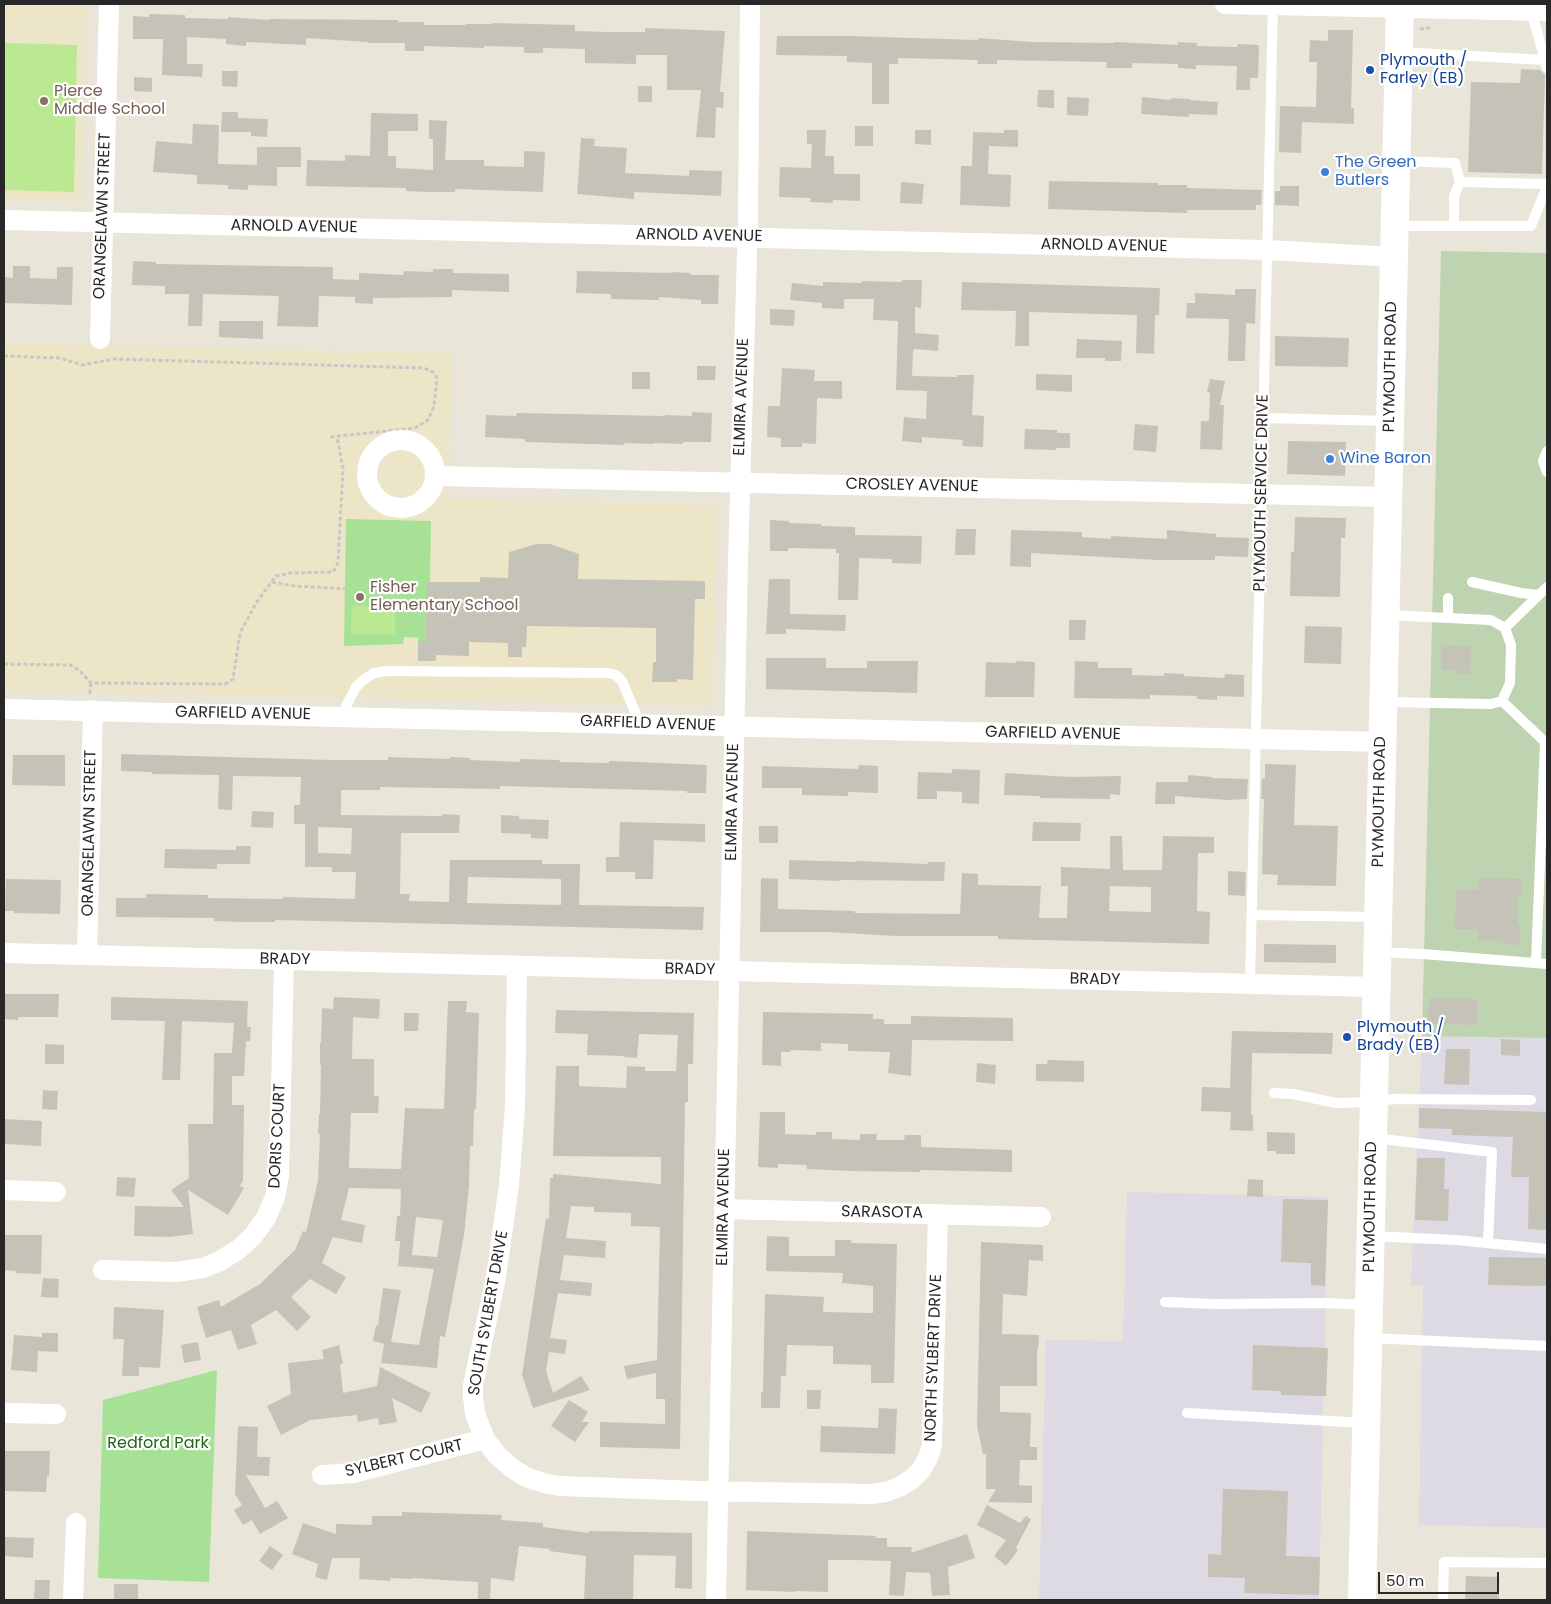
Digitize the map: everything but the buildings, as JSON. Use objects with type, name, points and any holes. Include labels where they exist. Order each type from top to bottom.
[{"type":"main road","name":"PLYMOUTH ROAD","points":[[1362,1600],[1400,6]]},
{"type":"street","name":"ORANGELAWN STREET","points":[[100,339],[109,4]]},
{"type":"street","name":"ELMIRA AVENUE","points":[[716,1600],[734,726],[747,237],[750,4]]},
{"type":"street","points":[[1225,4],[1532,9]]},
{"type":"street","name":"ARNOLD AVENUE","points":[[4,220],[1267,250],[1394,257]]},
{"type":"street","name":"CROSLEY AVENUE","points":[[435,476],[1388,497]]},
{"type":"street","name":"ORANGELAWN STREET","points":[[87,955],[92,701]]},
{"type":"street","name":"GARFIELD AVENUE","points":[[4,709],[92,701],[341,716],[1382,742]]},
{"type":"street","name":"BRADY","points":[[4,953],[1376,987]]},
{"type":"street","name":"DORIS COURT","points":[[102,1270],[176,1272],[203,1268],[220,1261],[239,1249],[253,1236],[266,1218],[275,1197],[279,1176],[284,960]]},
{"type":"street","name":"SOUTH SYLBERT DRIVE","points":[[517,966],[515,1107],[509,1185],[496,1277],[473,1385],[475,1414],[485,1439],[497,1455],[513,1469],[528,1478],[548,1484],[718,1492]]},
{"type":"street","points":[[4,1190],[56,1192]]},
{"type":"street","name":"SARASOTA","points":[[724,1209],[1041,1217]]},
{"type":"street","name":"NORTH SYLBERT DRIVE","points":[[718,1492],[871,1494],[886,1492],[900,1487],[921,1470],[928,1458],[934,1435],[938,1214]]},
{"type":"street","points":[[4,1413],[56,1414]]},
{"type":"street","name":"SYLBERT COURT","points":[[322,1475],[353,1473],[485,1439]]},
{"type":"street","points":[[74,1600],[76,1524]]},
{"type":"lane","name":"PLYMOUTH SERVICE DRIVE","points":[[1250,983],[1273,4]]},
{"type":"lane","points":[[1399,52],[1546,64],[1532,9]]},
{"type":"lane","points":[[1396,160],[1456,163],[1460,182],[1454,196],[1454,225]]},
{"type":"lane","points":[[1394,226],[1531,226],[1547,185],[1460,182]]},
{"type":"lane","points":[[1264,418],[1390,422]]},
{"type":"lane","points":[[1547,451],[1543,461],[1547,472]]},
{"type":"lane","points":[[1472,582],[1539,595]]},
{"type":"lane","points":[[1505,628],[1547,587]]},
{"type":"lane","points":[[1448,598],[1448,618]]},
{"type":"lane","points":[[1385,616],[1491,620],[1505,628],[1511,645],[1510,683],[1502,701]]},
{"type":"lane","points":[[341,716],[356,687],[363,680],[374,673],[386,671],[608,674],[616,675],[622,681],[640,724]]},
{"type":"lane","points":[[1383,702],[1491,704],[1502,701]]},
{"type":"lane","points":[[1502,701],[1546,741],[1545,820],[1536,962]]},
{"type":"lane","points":[[1538,908],[1547,900]]},
{"type":"lane","points":[[1252,915],[1378,917]]},
{"type":"lane","points":[[1377,952],[1547,964]]},
{"type":"lane","points":[[1274,1093],[1293,1094],[1336,1103],[1374,1102],[1393,1099],[1530,1100]]},
{"type":"lane","points":[[1373,1138],[1492,1152],[1488,1243]]},
{"type":"lane","points":[[1370,1236],[1488,1243],[1547,1249]]},
{"type":"lane","points":[[1165,1302],[1368,1305]]},
{"type":"lane","points":[[1368,1338],[1547,1346]]},
{"type":"lane","points":[[1188,1413],[1366,1423]]},
{"type":"lane","points":[[1443,1600],[1444,1562],[1547,1563]]},
{"type":"path","points":[[4,356],[60,358],[82,365],[114,359],[424,368],[433,372],[437,378],[434,406],[428,420],[415,428],[330,437]]},
{"type":"path","points":[[91,683],[225,684],[233,679],[240,633],[256,604],[276,576],[291,573],[333,572],[338,563],[343,468],[337,436]]},
{"type":"path","points":[[272,582],[294,586],[346,589]]},
{"type":"path","points":[[4,664],[70,665],[79,670],[91,683],[92,701]]},
{"type":"shaded area","name":"Pierce Middle School","points":[[4,4],[86,4],[82,201],[4,199]]},
{"type":"shaded area","name":"Fisher Elementary School","points":[[4,343],[452,353],[449,499],[718,505],[713,706],[4,690]]},
{"type":"shaded area","points":[[1422,1036],[1547,1038],[1547,1528],[1419,1525],[1423,1286],[1411,1285]]},
{"type":"shaded area","points":[[1127,1192],[1328,1197],[1319,1600],[1039,1600],[1046,1340],[1123,1341]]},
{"type":"green space","name":"Pierce Middle School","points":[[4,43],[77,45],[74,192],[4,190]]},
{"type":"green space","points":[[1441,251],[1547,253],[1547,1038],[1422,1036]]},
{"type":"green space","points":[[346,519],[431,521],[430,582],[428,582],[426,641],[418,641],[419,638],[404,637],[403,644],[344,646]]},
{"type":"green space","points":[[352,606],[396,607],[395,635],[351,634]]},
{"type":"green space","name":"Redford Park","points":[[217,1370],[209,1582],[98,1578],[103,1400]]},
{"type":"place","name":"Plymouth / Farley (EB)","points":[[1370,70]]},
{"type":"place","name":"Pierce Middle School","points":[[44,101]]},
{"type":"place","name":"The Green Butlers","points":[[1325,172]]},
{"type":"place","name":"Wine Baron","points":[[1330,459]]},
{"type":"place","name":"Fisher Elementary School","points":[[360,597]]},
{"type":"place","name":"Plymouth / Brady (EB)","points":[[1347,1037]]}]
